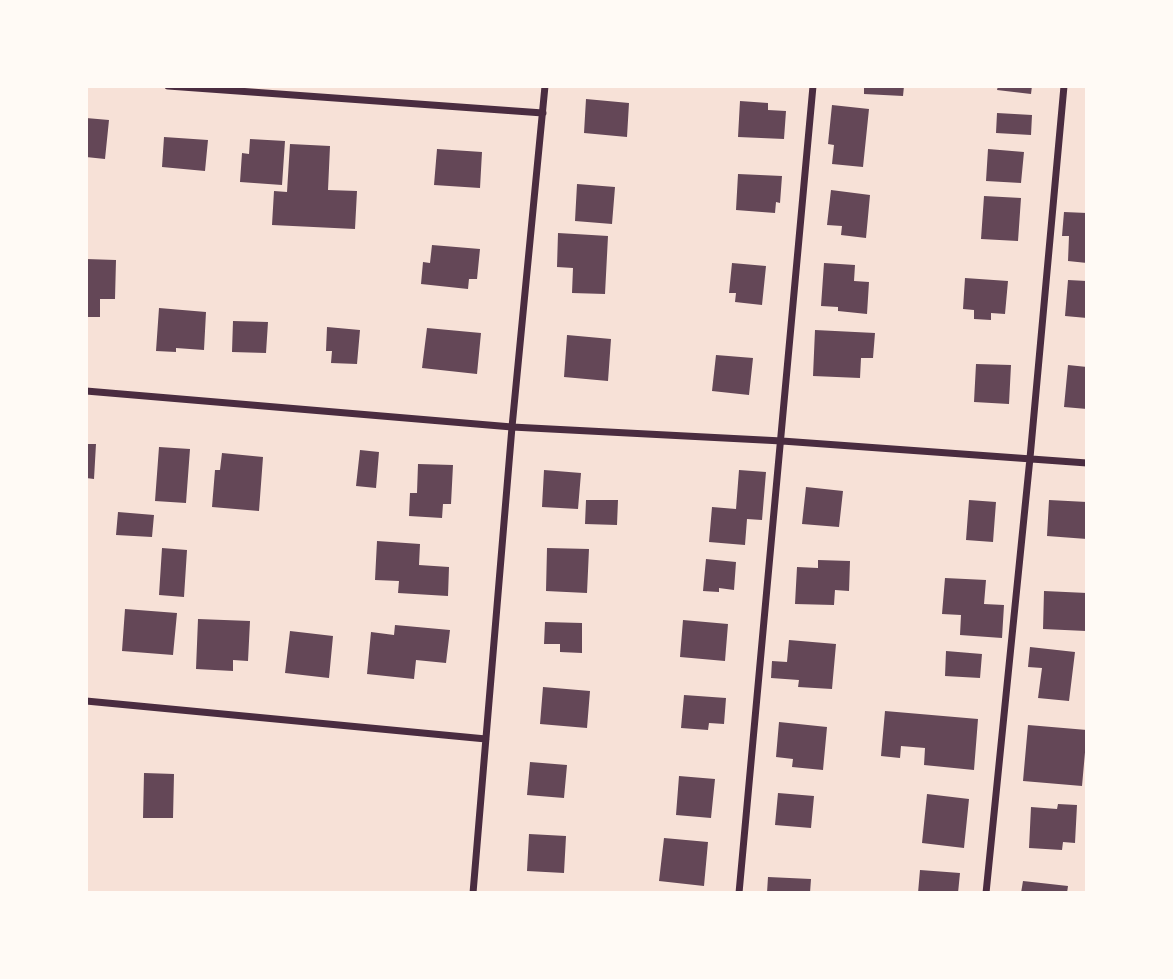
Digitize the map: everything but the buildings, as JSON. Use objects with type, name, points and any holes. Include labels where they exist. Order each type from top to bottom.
[{"type":"street","points":[[168,86],[543,113]]},
{"type":"street","points":[[473,893],[512,427],[545,86]]},
{"type":"street","points":[[739,893],[813,86]]},
{"type":"street","points":[[986,893],[1030,458],[1063,86]]},
{"type":"street","points":[[86,391],[512,427],[782,441],[1087,463]]},
{"type":"street","points":[[86,701],[486,739]]}]
